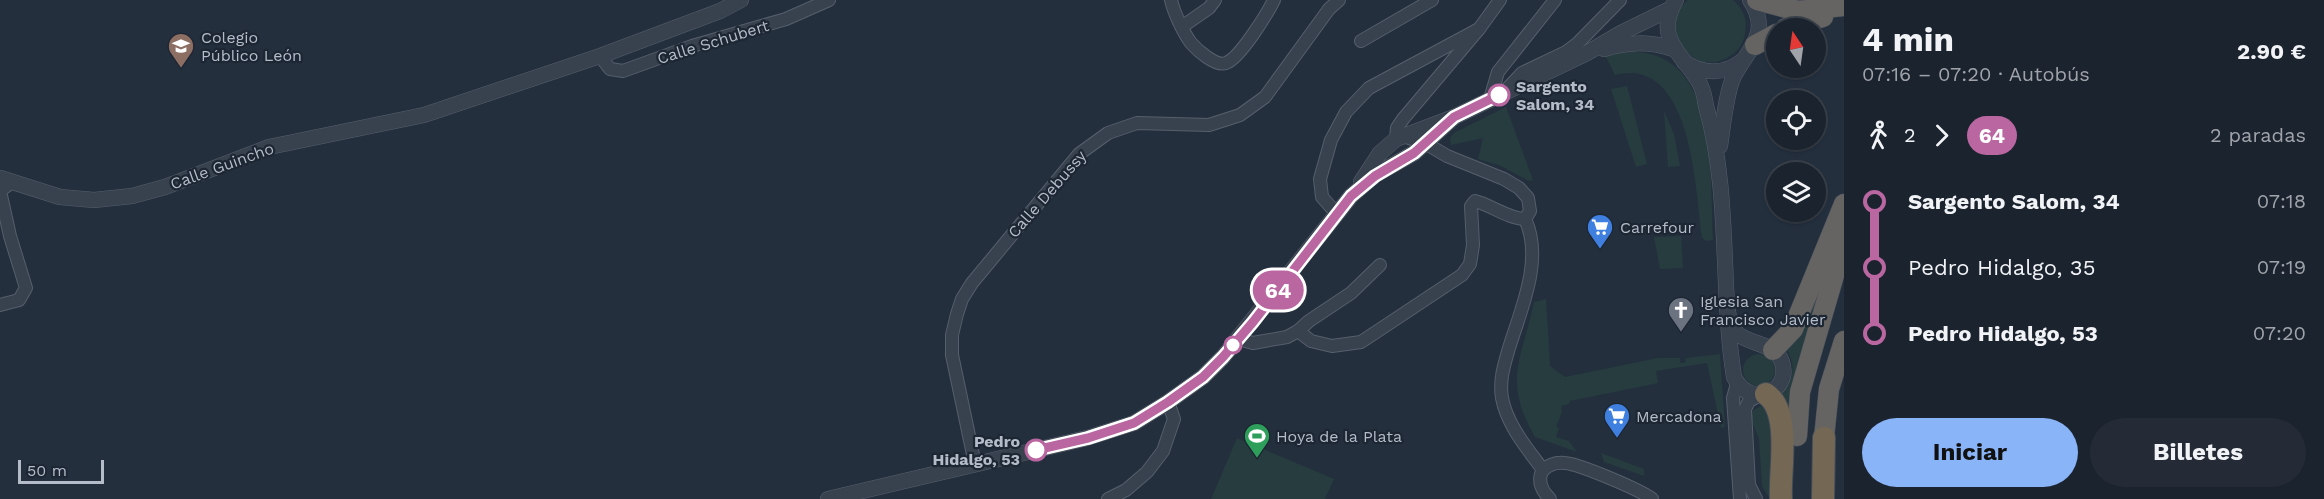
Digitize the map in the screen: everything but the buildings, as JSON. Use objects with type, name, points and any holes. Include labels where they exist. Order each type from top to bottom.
[{"type":"highway","points":[[1756,0],[1798,10],[1844,6]]},
{"type":"highway","points":[[1776,6],[1808,0]]},
{"type":"highway","points":[[1818,18],[1844,13]]},
{"type":"highway","points":[[1752,50],[1766,41]]},
{"type":"highway","points":[[1765,347],[1782,343],[1794,327],[1844,204]]},
{"type":"highway","points":[[1796,499],[1800,392],[1844,241]]},
{"type":"highway","points":[[1823,499],[1824,438],[1829,388],[1844,340]]},
{"type":"highway","points":[[1763,395],[1774,399],[1780,413],[1782,445],[1780,499]]},
{"type":"street","name":"Calle Guincho","points":[[6,180],[60,197],[94,200],[132,196],[165,187],[269,147],[424,115],[600,56],[720,11],[741,0]]},
{"type":"street","name":"Calle Schubert","points":[[600,56],[610,69],[623,71],[692,46],[786,19],[829,0]]},
{"type":"street","points":[[1171,0],[1191,43],[1207,57],[1221,64],[1228,63],[1263,21],[1274,0]]},
{"type":"street","points":[[1183,26],[1209,8],[1215,0]]},
{"type":"street","name":"Calle Debussy","points":[[975,464],[952,355],[952,335],[957,314],[972,283],[1079,154],[1108,133],[1137,123],[1209,124],[1240,115],[1265,97],[1329,9],[1339,0]]},
{"type":"street","points":[[1360,41],[1432,0]]},
{"type":"street","points":[[1400,138],[1397,128],[1402,119],[1479,29],[1500,0]]},
{"type":"street","points":[[1497,96],[1498,72],[1555,0]]},
{"type":"street","points":[[1497,96],[1522,73],[1566,52],[1578,43],[1620,0]]},
{"type":"street","points":[[1718,156],[1733,77],[1752,50],[1758,33],[1758,20],[1750,0]]},
{"type":"street","points":[[828,499],[1088,438],[1134,423],[1203,377],[1223,357],[1313,246],[1380,153],[1400,138],[1454,117],[1587,53],[1673,4]]},
{"type":"street","points":[[1673,4],[1667,22],[1668,36],[1673,49],[1701,85],[1718,156],[1726,303],[1735,377],[1748,393],[1763,395]]},
{"type":"street","points":[[1336,213],[1322,197],[1320,179],[1331,140],[1346,112],[1369,88],[1479,29]]},
{"type":"street","points":[[1587,53],[1624,43],[1651,43],[1673,49]]},
{"type":"street","points":[[1683,62],[1705,72],[1718,72],[1729,69],[1752,50]]},
{"type":"street","points":[[1351,196],[1375,176],[1414,153],[1454,117]]},
{"type":"street","points":[[1400,138],[1431,137]]},
{"type":"street","points":[[1431,137],[1447,156],[1504,179],[1519,188],[1528,198],[1530,211],[1525,219]]},
{"type":"street","points":[[1380,153],[1383,162],[1392,166]]},
{"type":"street","points":[[0,305],[20,300],[26,288],[5,237],[0,191],[6,180]]},
{"type":"street","points":[[1298,331],[1311,341],[1332,346],[1361,342],[1443,290],[1462,275],[1470,264],[1473,245],[1471,206],[1475,201],[1516,219],[1525,219]]},
{"type":"street","points":[[1525,219],[1533,244],[1527,288],[1501,380],[1502,399],[1510,422],[1543,470]]},
{"type":"street","points":[[1238,339],[1252,343],[1287,337],[1351,293],[1380,265]]},
{"type":"street","points":[[1726,303],[1731,326],[1735,331],[1779,356],[1783,372],[1776,387],[1749,401],[1745,409],[1749,485],[1756,499]]},
{"type":"street","points":[[1740,499],[1733,398],[1734,362],[1743,350],[1765,347]]},
{"type":"street","points":[[1107,499],[1126,490],[1147,472],[1163,451],[1174,419],[1168,402]]},
{"type":"street","points":[[1550,499],[1544,493],[1539,481],[1543,470],[1551,465],[1566,463],[1630,486],[1644,492],[1652,499]]},
{"type":"green space","points":[[1688,0],[1733,0],[1737,3],[1744,15],[1746,28],[1743,40],[1736,52],[1717,62],[1704,62],[1692,57],[1683,48],[1677,37],[1676,24],[1679,11]]},
{"type":"green space","points":[[1630,52],[1659,57],[1681,72],[1695,94],[1704,122],[1709,153],[1713,240],[1707,241],[1702,238],[1689,146],[1682,122],[1672,101],[1660,85],[1643,75],[1629,73],[1615,75],[1605,55]]},
{"type":"green space","points":[[1627,86],[1647,164],[1636,167],[1611,89]]},
{"type":"green space","points":[[1506,107],[1533,180],[1529,181],[1501,166],[1478,159],[1483,138],[1451,145],[1450,138],[1454,133]]},
{"type":"green space","points":[[1664,111],[1674,134],[1680,166],[1668,167]]},
{"type":"green space","points":[[1681,236],[1683,268],[1660,269],[1654,237]]},
{"type":"green space","points":[[1825,268],[1790,411],[1786,402],[1780,397],[1788,386],[1793,368],[1786,349],[1798,336]]},
{"type":"green space","points":[[1546,299],[1550,366],[1565,377],[1658,358],[1680,358],[1680,363],[1685,363],[1686,358],[1720,354],[1725,427],[1721,428],[1707,363],[1656,371],[1658,383],[1570,401],[1569,404],[1561,406],[1562,412],[1556,427],[1559,428],[1556,437],[1569,441],[1577,452],[1535,437],[1519,400],[1518,370],[1534,302]]},
{"type":"green space","points":[[1759,354],[1770,359],[1775,370],[1770,381],[1759,386],[1748,381],[1743,370],[1748,359]]},
{"type":"green space","points":[[1763,405],[1771,408],[1770,490],[1773,499],[1770,499],[1762,486],[1759,439],[1751,419],[1753,410]]},
{"type":"green space","name":"Hoya de la Plata","points":[[1237,438],[1334,479],[1325,499],[1211,499]]},
{"type":"green space","points":[[1601,453],[1644,469],[1644,476],[1604,462]]},
{"type":"bus line","name":"64","points":[[1036,450],[1088,438],[1134,423],[1203,377],[1253,322],[1351,196],[1375,176],[1414,153],[1454,117],[1499,95]]},
{"type":"place","name":"Colegio Público León","points":[[181,69]]},
{"type":"place","name":"Sargento Salom, 34","points":[[1499,95]]},
{"type":"place","name":"Carrefour","points":[[1600,250]]},
{"type":"place","name":"Iglesia San Francisco Javier","points":[[1681,333]]},
{"type":"place","name":"Mercadona","points":[[1617,439]]},
{"type":"place","name":"Pedro Hidalgo, 53","points":[[1036,450]]},
{"type":"place","name":"Hoya de la Plata","points":[[1257,459]]}]
